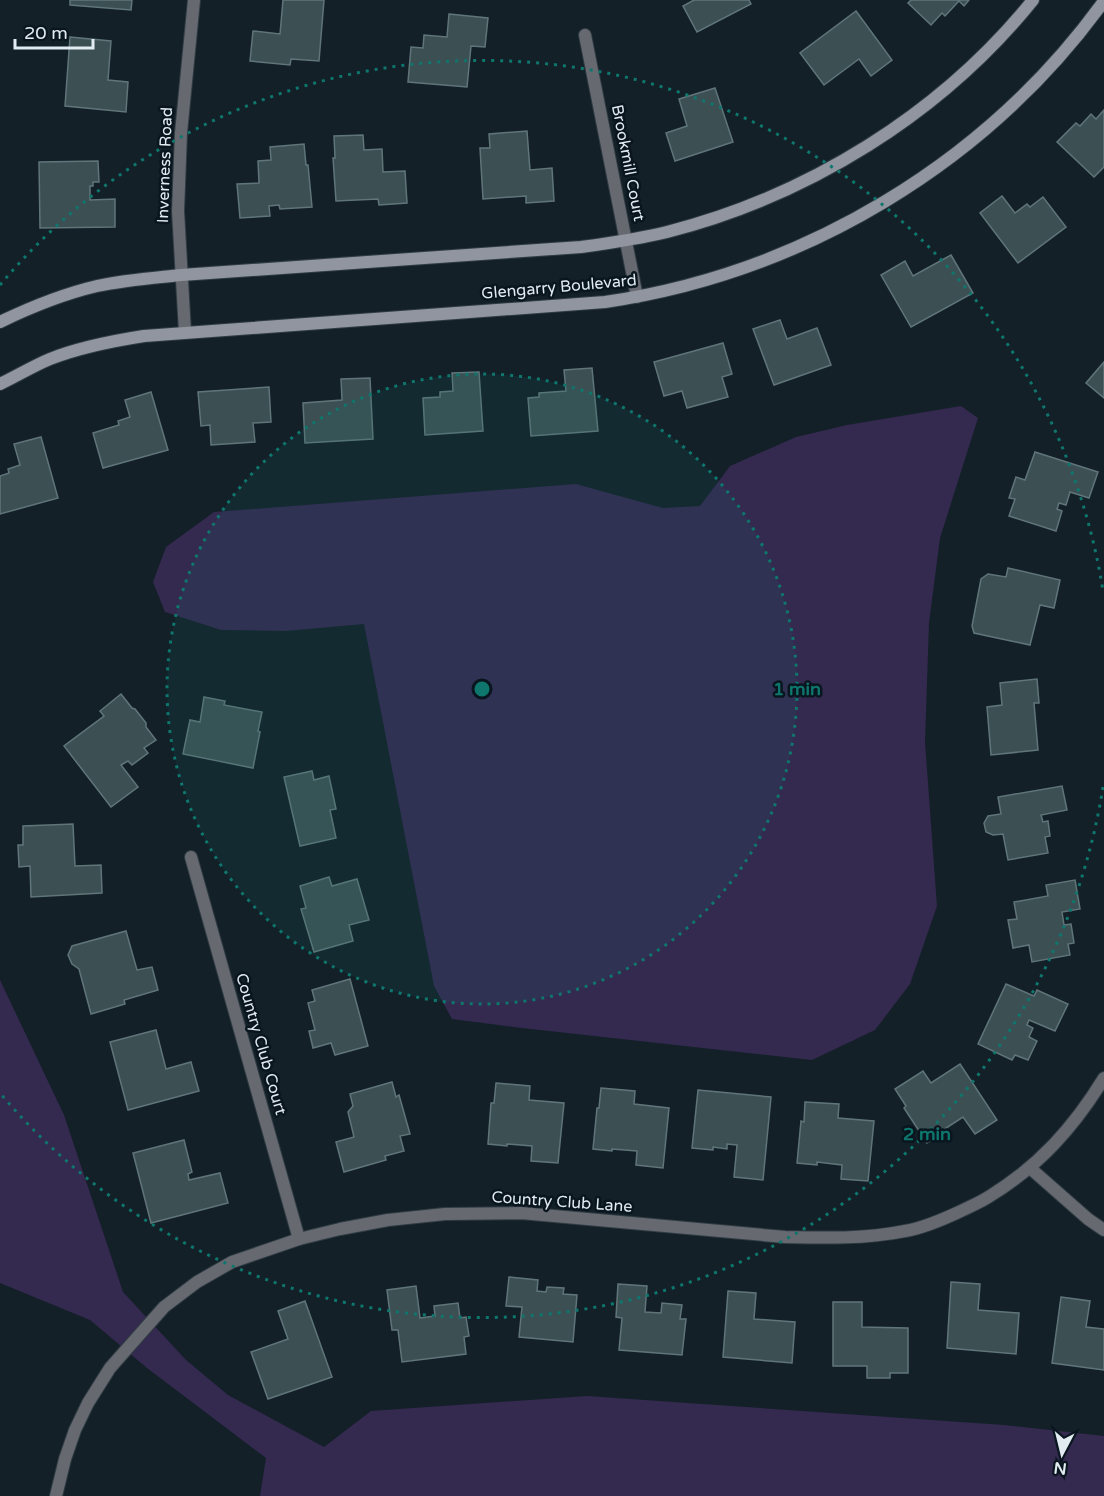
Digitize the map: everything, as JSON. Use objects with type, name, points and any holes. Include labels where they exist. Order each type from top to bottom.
[{"type":"street","name":"Inverness Road","points":[[185,332],[178,211],[180,155],[194,0]]},
{"type":"street","points":[[0,322],[63,295],[134,280],[581,247],[627,240],[710,220],[792,187],[899,126],[933,100],[989,50],[1033,0]]},
{"type":"street","name":"Glengarry Boulevard","points":[[0,384],[49,360],[80,349],[144,336],[605,302],[637,297],[735,271],[778,256],[855,220],[895,197],[964,148],[1030,89],[1061,56],[1104,1]]},
{"type":"street","name":"Brookmill Court","points":[[585,35],[637,297]]},
{"type":"street","name":"Country Club Court","points":[[191,857],[299,1239]]},
{"type":"street","name":"Country Club Lane","points":[[56,1496],[75,1431],[88,1403],[110,1368],[164,1307],[196,1282],[232,1262],[299,1239],[340,1229],[388,1220],[445,1214],[521,1213],[786,1237],[826,1238],[906,1231],[945,1219],[989,1197],[1030,1168],[1068,1130],[1104,1078]]},
{"type":"street","points":[[1030,1168],[1088,1219],[1104,1230]]},
{"type":"shaded area","points":[[961,406],[978,418],[940,538],[929,623],[925,742],[937,906],[910,984],[875,1030],[812,1060],[452,1019],[434,986],[364,624],[286,631],[221,630],[165,612],[153,582],[166,547],[214,512],[576,484],[663,508],[700,506],[730,466],[796,437],[847,425]]},
{"type":"shaded area","points":[[0,980],[64,1115],[123,1292],[186,1360],[228,1395],[324,1447],[371,1411],[587,1396],[1004,1425],[1104,1436],[1104,1496],[260,1496],[266,1458],[147,1368],[90,1320],[0,1283]]},
{"type":"building","points":[[70,0],[132,0],[131,10],[70,5]]},
{"type":"building","points":[[283,0],[324,0],[319,61],[291,59],[290,65],[250,61],[253,31],[280,34]]},
{"type":"building","points":[[694,0],[749,0],[751,4],[697,32],[683,6]]},
{"type":"building","points":[[911,0],[969,0],[964,6],[959,1],[945,16],[942,13],[931,25],[908,3]]},
{"type":"building","points":[[856,11],[892,60],[871,76],[859,59],[824,85],[800,53]]},
{"type":"building","points":[[449,14],[488,18],[485,47],[471,46],[467,87],[408,82],[411,47],[423,48],[424,35],[447,37]]},
{"type":"building","points":[[70,37],[111,41],[108,80],[128,82],[126,112],[65,106]]},
{"type":"building","points":[[715,88],[733,142],[675,161],[666,133],[687,126],[679,99]]},
{"type":"building","points":[[1104,110],[1104,167],[1094,177],[1057,142],[1076,123],[1080,126],[1091,114],[1096,119]]},
{"type":"building","points":[[527,131],[530,170],[552,168],[554,201],[526,203],[526,196],[483,199],[480,148],[490,148],[489,134]]},
{"type":"building","points":[[363,135],[364,150],[382,149],[383,172],[405,171],[407,203],[379,205],[378,199],[336,201],[334,136]]},
{"type":"building","points":[[304,144],[312,207],[280,209],[279,205],[269,206],[270,216],[240,218],[237,184],[259,183],[258,161],[271,160],[270,147]]},
{"type":"building","points":[[98,161],[99,182],[93,182],[93,186],[90,186],[90,200],[115,199],[115,227],[40,228],[39,162]]},
{"type":"building","points":[[1002,196],[1015,213],[1027,204],[1030,207],[1043,197],[1066,227],[1018,263],[980,213]]},
{"type":"building","points":[[951,255],[973,293],[911,327],[881,275],[905,261],[913,276]]},
{"type":"building","points":[[780,320],[787,339],[817,328],[831,365],[774,385],[753,329]]},
{"type":"building","points":[[723,343],[732,374],[722,377],[728,397],[687,408],[682,391],[664,396],[654,362]]},
{"type":"building","points":[[1104,362],[1104,398],[1086,383]]},
{"type":"building","points":[[592,368],[598,431],[531,436],[528,398],[539,397],[539,393],[566,391],[564,370]]},
{"type":"building","points":[[479,372],[483,431],[425,435],[423,398],[440,397],[440,392],[453,391],[452,373]]},
{"type":"building","points":[[370,378],[373,439],[305,443],[303,403],[342,400],[341,379]]},
{"type":"building","points":[[269,387],[271,422],[253,423],[255,442],[211,445],[210,425],[201,426],[198,392]]},
{"type":"building","points":[[151,392],[168,450],[103,468],[93,433],[119,425],[118,421],[130,417],[125,400]]},
{"type":"building","points":[[41,437],[58,498],[0,514],[0,476],[9,473],[8,469],[20,465],[14,444]]},
{"type":"building","points":[[1035,452],[1098,472],[1089,498],[1070,492],[1066,505],[1059,503],[1057,509],[1062,511],[1056,531],[1009,516],[1015,499],[1009,498],[1016,477],[1025,480]]},
{"type":"building","points":[[1008,568],[1060,580],[1054,608],[1040,605],[1030,645],[974,633],[972,626],[981,579],[988,574],[1006,577]]},
{"type":"building","points":[[1037,679],[1039,703],[1034,703],[1038,750],[991,755],[987,707],[1002,705],[1000,683]]},
{"type":"building","points":[[121,694],[146,723],[146,727],[156,740],[144,748],[148,753],[132,765],[128,761],[121,765],[138,787],[111,807],[64,746],[104,716],[100,711]]},
{"type":"building","points":[[204,697],[225,701],[224,705],[262,712],[253,768],[183,754],[190,720],[200,722]]},
{"type":"building","points":[[312,771],[314,780],[329,776],[336,809],[330,810],[336,838],[300,846],[284,777]]},
{"type":"building","points":[[1062,786],[1067,810],[1041,815],[1043,822],[1048,821],[1050,836],[1045,837],[1048,853],[1008,860],[1003,834],[993,835],[986,832],[984,823],[988,816],[1001,814],[998,797]]},
{"type":"building","points":[[73,824],[75,866],[101,865],[102,893],[31,897],[30,866],[19,867],[18,845],[23,845],[23,826]]},
{"type":"building","points":[[329,877],[332,886],[357,879],[369,920],[349,925],[353,941],[314,952],[301,909],[306,908],[300,886]]},
{"type":"building","points":[[1075,880],[1080,909],[1062,912],[1064,925],[1071,924],[1074,943],[1068,944],[1070,955],[1032,962],[1029,945],[1013,948],[1008,920],[1017,919],[1014,902],[1048,896],[1046,885]]},
{"type":"building","points":[[126,931],[137,970],[152,967],[158,990],[124,1000],[125,1004],[91,1014],[79,969],[72,964],[68,955],[72,946]]},
{"type":"building","points":[[350,979],[368,1046],[335,1055],[331,1043],[313,1048],[309,1031],[315,1030],[308,1003],[315,1001],[312,990]]},
{"type":"building","points":[[1006,984],[1034,996],[1037,990],[1068,1004],[1055,1031],[1029,1020],[1027,1025],[1033,1028],[1029,1037],[1037,1041],[1028,1060],[1015,1055],[1012,1060],[978,1044]]},
{"type":"building","points":[[156,1030],[166,1069],[191,1062],[199,1091],[128,1110],[110,1042]]},
{"type":"building","points":[[960,1064],[997,1120],[975,1134],[963,1117],[927,1143],[904,1108],[906,1106],[895,1089],[923,1071],[931,1083]]},
{"type":"building","points":[[392,1082],[396,1097],[399,1095],[410,1134],[400,1136],[404,1151],[385,1156],[386,1160],[344,1172],[336,1142],[354,1137],[348,1112],[353,1106],[350,1094]]},
{"type":"building","points":[[496,1083],[530,1086],[529,1100],[564,1103],[558,1163],[531,1161],[532,1146],[488,1144],[491,1103],[494,1103]]},
{"type":"building","points":[[601,1088],[635,1091],[634,1104],[669,1108],[663,1168],[636,1165],[637,1151],[593,1149]]},
{"type":"building","points":[[698,1090],[771,1097],[763,1180],[734,1177],[737,1145],[727,1144],[727,1149],[713,1147],[713,1150],[692,1148]]},
{"type":"building","points":[[805,1102],[839,1104],[838,1118],[874,1121],[868,1181],[841,1179],[842,1165],[817,1162],[817,1165],[797,1163]]},
{"type":"building","points":[[184,1140],[192,1172],[188,1174],[189,1180],[220,1173],[228,1203],[151,1223],[133,1153]]},
{"type":"building","points":[[509,1277],[538,1280],[537,1291],[546,1292],[547,1287],[564,1288],[563,1294],[577,1295],[573,1342],[519,1337],[522,1307],[506,1306]]},
{"type":"building","points":[[951,1282],[980,1284],[978,1310],[1019,1313],[1016,1354],[947,1348]]},
{"type":"building","points":[[618,1284],[647,1286],[645,1312],[661,1313],[662,1303],[682,1305],[680,1319],[686,1319],[682,1355],[619,1350],[622,1318],[616,1317]]},
{"type":"building","points":[[416,1286],[420,1318],[435,1316],[434,1306],[458,1303],[460,1318],[466,1317],[469,1336],[464,1337],[466,1354],[402,1362],[398,1330],[392,1330],[387,1290]]},
{"type":"building","points":[[728,1291],[756,1293],[754,1319],[795,1322],[792,1363],[723,1357]]},
{"type":"building","points":[[1061,1297],[1090,1301],[1086,1327],[1104,1329],[1104,1370],[1052,1363]]},
{"type":"building","points":[[305,1301],[332,1377],[268,1399],[251,1352],[288,1339],[278,1311]]},
{"type":"building","points":[[833,1302],[862,1302],[862,1327],[908,1328],[908,1373],[890,1373],[890,1378],[867,1378],[867,1366],[833,1366]]}]
